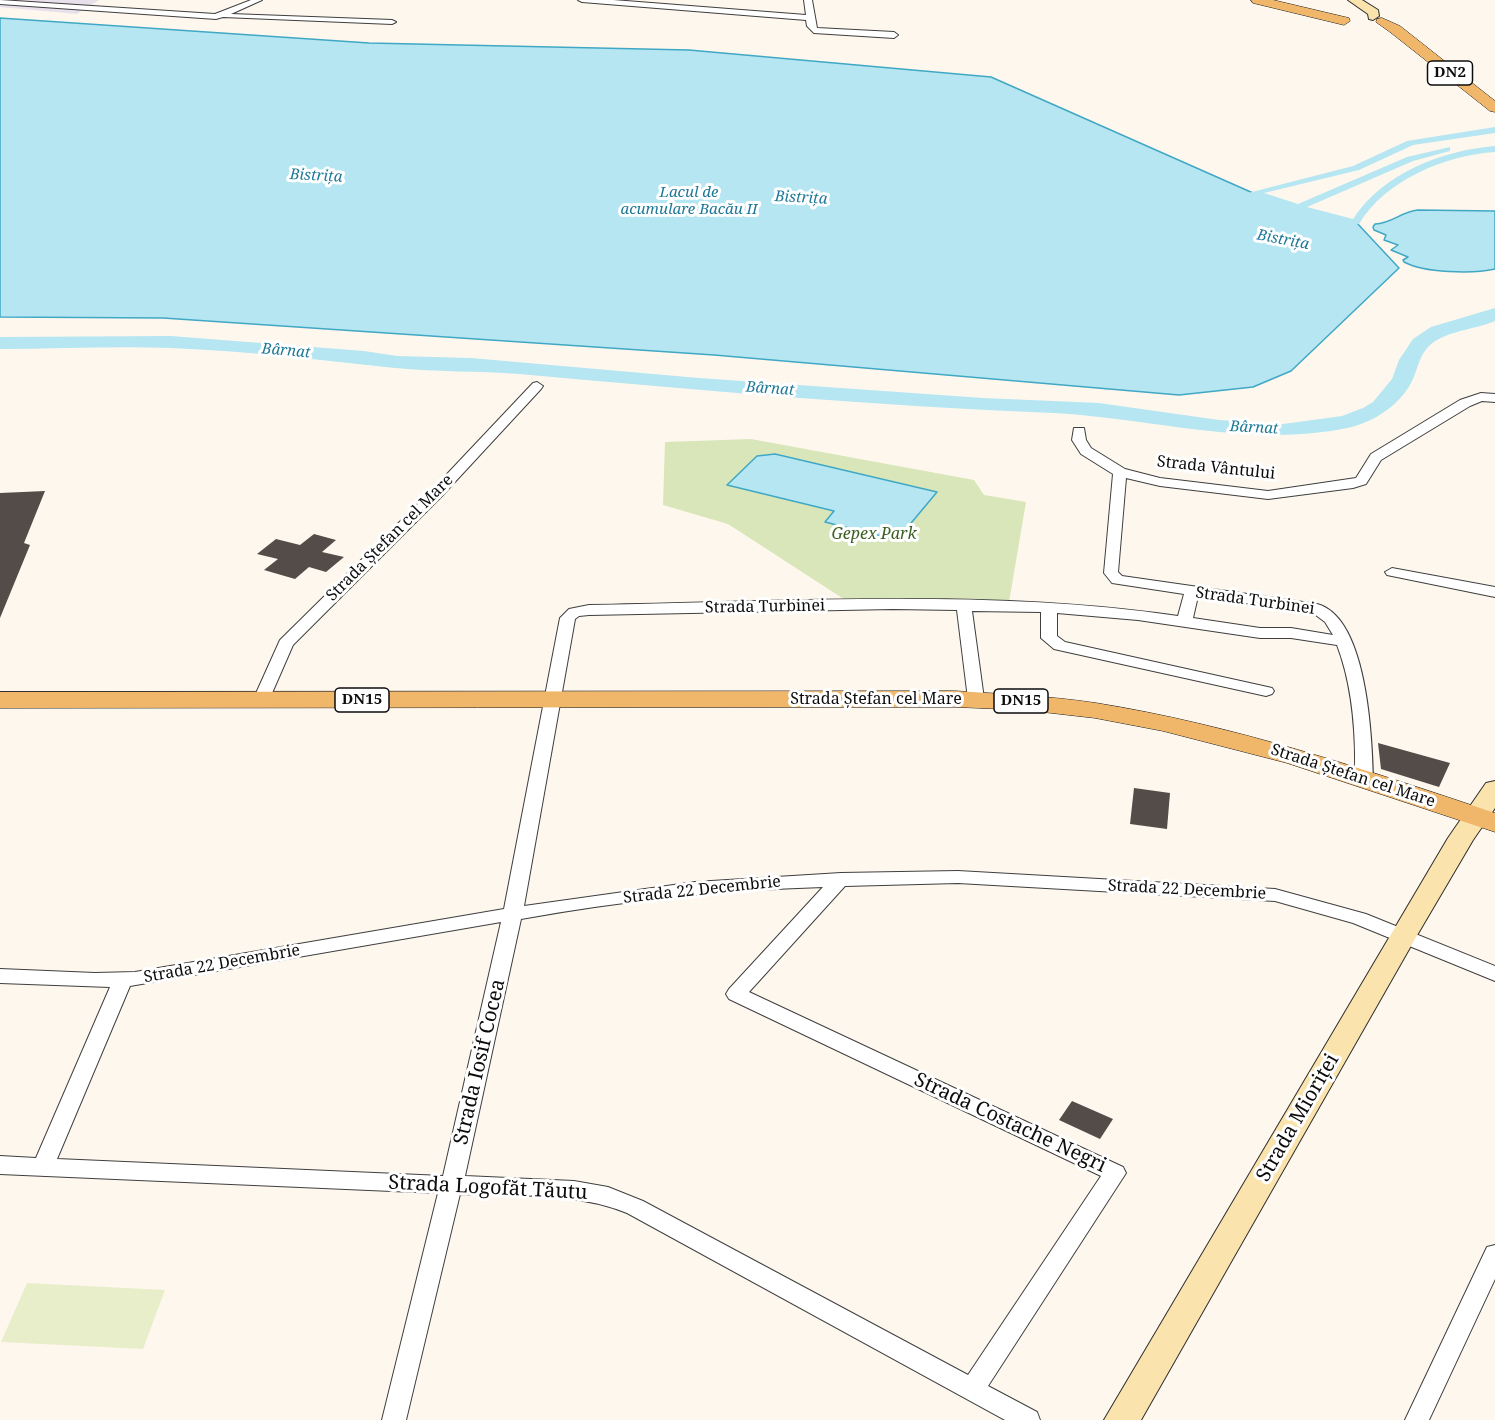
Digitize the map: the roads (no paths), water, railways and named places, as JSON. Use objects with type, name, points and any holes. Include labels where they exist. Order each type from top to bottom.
[{"type":"main road","name":"DN2","points":[[1257,0],[1356,15],[1405,39]]},
{"type":"main road","name":"DN2","points":[[1270,0],[1330,13],[1356,15],[1373,25],[1377,19],[1395,29],[1495,108]]},
{"type":"main road","points":[[1356,15],[1374,13],[1377,19]]},
{"type":"main road","name":"Strada Ștefan cel Mare","points":[[0,700],[976,699],[1064,706],[1164,721],[1245,741],[1364,778],[1485,820]]},
{"type":"main road","name":"Strada Mioriței","points":[[1122,1420],[1402,937],[1485,820],[1495,789]]},
{"type":"street","points":[[222,16],[258,0]]},
{"type":"street","points":[[582,0],[812,18]]},
{"type":"street","points":[[808,0],[812,18],[811,27],[814,30],[894,35]]},
{"type":"street","points":[[0,2],[116,11],[392,22]]},
{"type":"street","name":"Strada Ștefan cel Mare","points":[[261,700],[286,643],[436,494],[537,386]]},
{"type":"street","name":"Strada Vântului","points":[[1079,431],[1079,440],[1086,451],[1120,472],[1160,482],[1268,495],[1316,490],[1361,481],[1376,457],[1471,399],[1495,398]]},
{"type":"street","name":"Strada Turbinei","points":[[1120,472],[1111,573],[1117,580],[1317,609],[1331,616],[1344,641],[1357,684],[1365,751],[1364,778]]},
{"type":"street","points":[[1392,572],[1495,592]]},
{"type":"street","points":[[1184,622],[1192,592]]},
{"type":"street","points":[[964,604],[976,699]]},
{"type":"street","name":"Strada Turbinei","points":[[550,701],[568,618],[574,612],[964,604],[1138,615],[1260,633],[1291,633],[1344,641]]},
{"type":"street","points":[[1049,608],[1049,638],[1060,646],[1266,691]]},
{"type":"street","name":"Strada Iosif Cocea","points":[[393,1420],[452,1185],[513,914],[550,701]]},
{"type":"street","name":"Strada 22 Decembrie","points":[[0,976],[123,979],[513,914],[695,888],[841,879],[958,877],[1275,895],[1309,901],[1342,912],[1495,974]]},
{"type":"street","name":"Strada Costache Negri","points":[[841,879],[736,994],[1115,1173],[972,1389]]},
{"type":"street","points":[[43,1166],[123,979]]},
{"type":"street","name":"Strada Logofăt Tăutu","points":[[0,1164],[574,1190],[608,1196],[635,1207],[1028,1420]]},
{"type":"street","points":[[1417,1420],[1495,1254]]},
{"type":"water","name":"Lacul de acumulare Bacău II","points":[[0,18],[369,43],[689,50],[991,77],[1253,193],[1346,222],[1356,222],[1399,268],[1291,371],[1253,387],[1179,395],[714,355],[163,318],[0,317]]},
{"type":"water","points":[[1418,210],[1495,211],[1495,269],[1449,272],[1413,266],[1404,262],[1403,260],[1408,257],[1391,250],[1398,245],[1384,240],[1386,235],[1374,230],[1373,227],[1375,224],[1387,222]]},
{"type":"water","points":[[775,454],[937,492],[897,540],[825,522],[834,511],[727,485],[757,456]]},
{"type":"waterway","points":[[1298,207],[1253,193],[1356,168],[1410,143],[1495,130]]},
{"type":"waterway","points":[[1298,207],[1410,159],[1447,149]]},
{"type":"waterway","points":[[1298,207],[1346,222],[1356,222],[1359,216],[1387,190],[1414,171],[1462,153],[1495,149]]},
{"type":"waterway","name":"Bârnat","points":[[0,343],[171,342],[364,357],[397,362],[471,364],[699,384],[983,404],[1099,409],[1219,426],[1283,430],[1346,422],[1370,412],[1380,406],[1402,381],[1409,360],[1420,343],[1438,331],[1478,321],[1495,314]]},
{"type":"water label","name":"Bistrița","points":[[316,176]]},
{"type":"water label","name":"Bistrița","points":[[801,198]]},
{"type":"water label","name":"Bistrița","points":[[1283,240]]},
{"type":"park label","name":"Gepex Park","points":[[874,534]]}]
